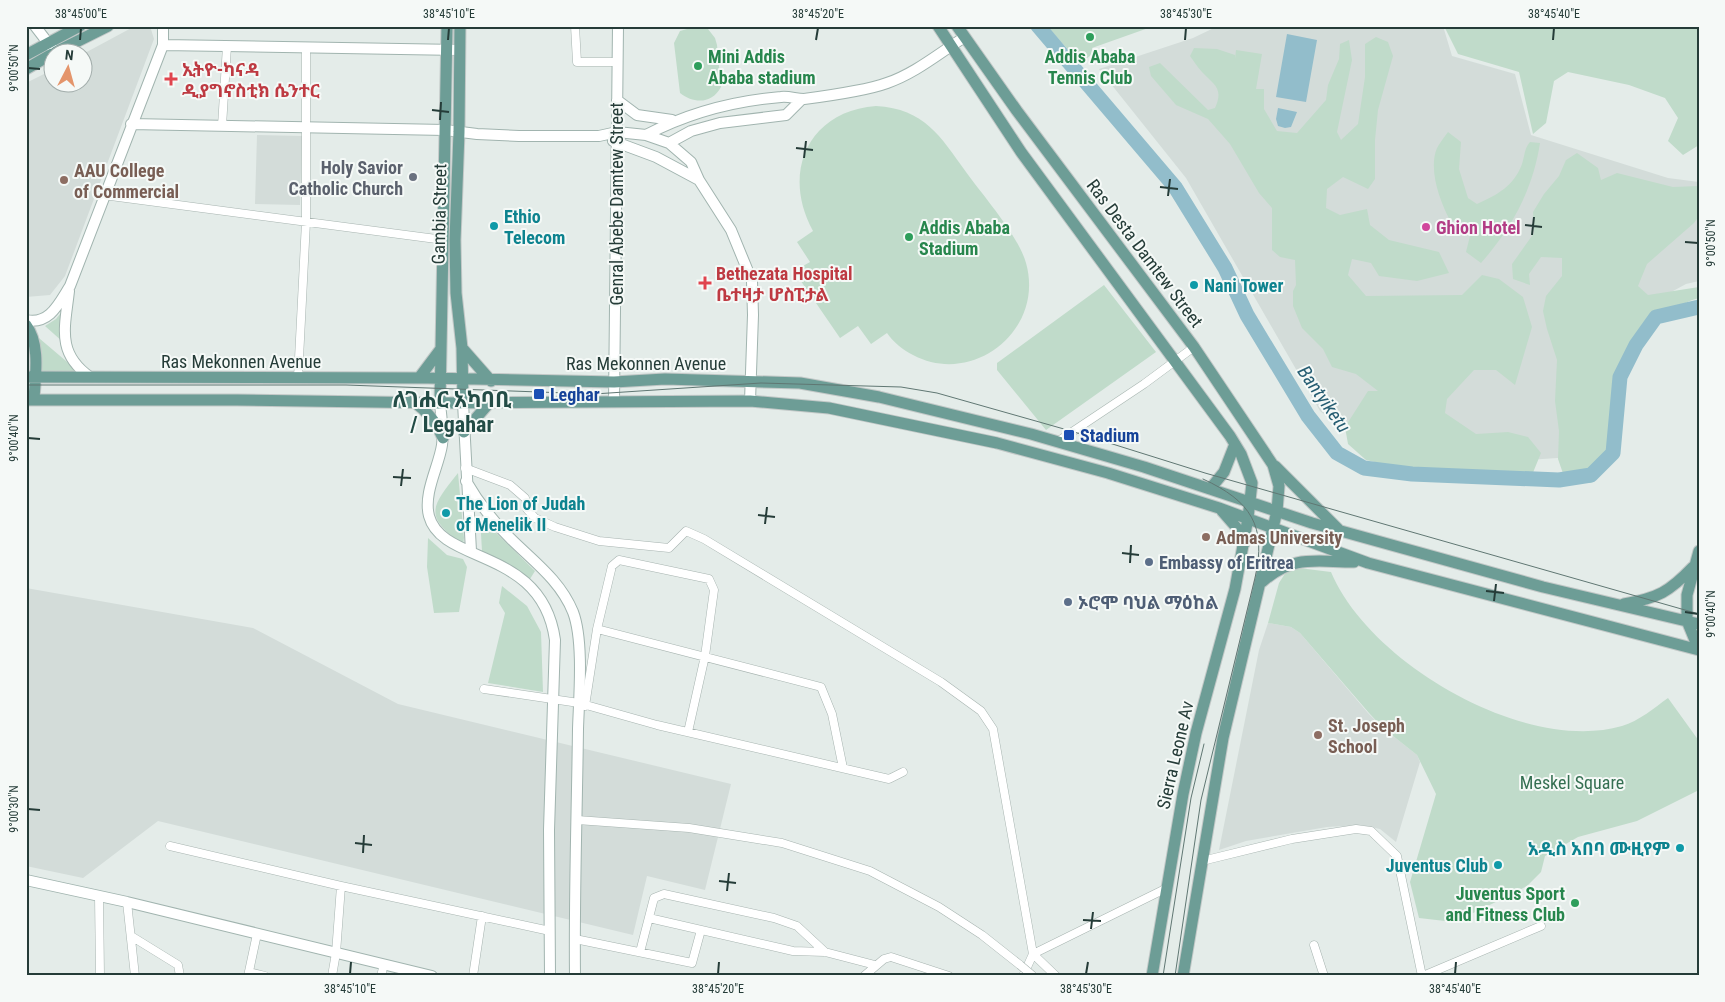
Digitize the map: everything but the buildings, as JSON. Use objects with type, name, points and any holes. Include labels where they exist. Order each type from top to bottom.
[{"type":"main road","points":[[35,26],[47,42]]},
{"type":"main road","points":[[63,42],[80,26]]},
{"type":"main road","points":[[73,42],[108,26]]},
{"type":"main road","name":"Gambia Street","points":[[440,403],[447,26]]},
{"type":"main road","name":"Gambia Street","points":[[460,26],[455,240],[456,294],[462,348],[463,403]]},
{"type":"main road","name":"Genral Abebe Damtew Street","points":[[614,402],[616,62],[618,26]]},
{"type":"main road","points":[[938,26],[1021,152],[1176,360],[1235,444],[1252,484],[1250,502]]},
{"type":"main road","name":"Ras Desta Damtew Street","points":[[958,26],[1017,111],[1194,347],[1273,465],[1279,486],[1277,511],[1262,582],[1223,738],[1183,976]]},
{"type":"main road","points":[[90,377],[73,363],[66,348],[65,322],[70,286],[163,44],[164,28]]},
{"type":"main road","points":[[131,124],[445,130],[519,136],[600,136],[617,138],[646,135],[675,120],[721,107],[783,97],[802,99],[884,84],[915,71],[965,37]]},
{"type":"main road","points":[[163,44],[459,50]]},
{"type":"main road","points":[[26,55],[42,53]]},
{"type":"main road","points":[[26,69],[42,58]]},
{"type":"main road","points":[[669,144],[691,131],[720,123],[786,115],[802,99]]},
{"type":"main road","points":[[617,100],[637,115],[660,120],[675,120]]},
{"type":"main road","points":[[646,135],[669,144],[691,162],[699,180],[731,230],[752,281],[753,315],[750,401]]},
{"type":"main road","points":[[617,138],[699,180]]},
{"type":"main road","points":[[26,320],[35,320],[49,316],[70,286]]},
{"type":"main road","points":[[26,325],[33,341],[30,400],[413,401],[440,403],[750,401],[829,408],[968,436],[1108,473],[1248,518],[1323,548],[1368,563],[1699,650]]},
{"type":"main road","points":[[462,348],[491,381]]},
{"type":"main road","points":[[419,378],[440,350]]},
{"type":"main road","name":"Ras Mekonnen Avenue","points":[[30,377],[419,378],[491,381],[614,382],[665,379],[800,382],[857,392],[1057,442],[1210,488],[1340,530],[1543,587],[1699,624]]},
{"type":"main road","points":[[413,401],[423,408],[438,427],[443,438]]},
{"type":"main road","points":[[464,432],[490,402]]},
{"type":"main road","points":[[440,403],[443,438],[428,497],[429,516],[438,532],[453,544],[495,561],[518,576],[543,602],[552,621],[554,640],[554,698],[549,830],[550,976]]},
{"type":"main road","points":[[463,403],[465,468],[472,531],[471,551]]},
{"type":"main road","points":[[1210,488],[1224,472],[1235,444]]},
{"type":"main road","points":[[1273,465],[1340,530]]},
{"type":"main road","points":[[466,481],[480,506],[510,538],[545,570],[562,592],[573,612],[578,639],[582,705],[577,820],[574,976]]},
{"type":"main road","name":"Sierra Leone Av","points":[[1152,976],[1183,794],[1196,733],[1234,589],[1244,544],[1250,502]]},
{"type":"main road","points":[[1219,508],[1236,527],[1244,544]]},
{"type":"main road","points":[[1699,551],[1687,595],[1687,621],[1699,650]]},
{"type":"main road","points":[[1262,582],[1281,567],[1302,561],[1368,563]]},
{"type":"main road","points":[[1619,605],[1652,599],[1665,593],[1694,566]]},
{"type":"main road","points":[[26,880],[127,902],[432,976]]},
{"type":"street","points":[[575,26],[577,62],[616,62]]},
{"type":"street","points":[[222,126],[227,46]]},
{"type":"street","points":[[298,378],[306,222],[306,48]]},
{"type":"street","points":[[104,195],[444,240]]},
{"type":"street","points":[[1057,442],[1194,347]]},
{"type":"street","points":[[465,468],[510,484],[525,498],[527,509],[535,518],[599,542],[669,548],[686,530],[936,679],[981,711],[993,729],[1033,954],[1023,976]]},
{"type":"street","points":[[582,705],[597,629],[612,566],[616,561],[619,560],[709,579],[714,590],[705,656],[688,732]]},
{"type":"street","points":[[597,629],[821,687],[832,714],[843,768]]},
{"type":"street","points":[[484,689],[554,698],[688,732],[889,779],[903,772]]},
{"type":"street","points":[[577,820],[688,828],[782,843],[870,871],[946,912],[982,935],[1032,976]]},
{"type":"street","points":[[1202,861],[1292,839],[1356,829],[1371,831],[1381,838],[1397,856],[1422,976],[1541,926]]},
{"type":"street","points":[[170,846],[341,886],[550,931]]},
{"type":"street","points":[[332,976],[336,953],[341,886]]},
{"type":"street","points":[[1033,954],[1167,888]]},
{"type":"street","points":[[640,952],[654,898],[664,894],[774,918],[797,926],[825,952]]},
{"type":"street","points":[[99,896],[100,976]]},
{"type":"street","points":[[127,902],[135,976]]},
{"type":"street","points":[[473,976],[482,916]]},
{"type":"street","points":[[649,918],[793,950],[825,952],[875,965]]},
{"type":"street","points":[[575,939],[692,962],[701,930]]},
{"type":"street","points":[[258,934],[248,974],[265,976]]},
{"type":"street","points":[[131,936],[178,965],[180,976]]},
{"type":"street","points":[[1314,945],[1324,976]]},
{"type":"street","points":[[1033,954],[1056,976]]},
{"type":"street","points":[[864,976],[875,965],[891,957],[949,976]]},
{"type":"street","points":[[381,976],[384,964]]},
{"type":"shaded area","name":"AAU College of Commercial","points":[[135,26],[150,26],[154,39],[65,276],[50,295],[26,297],[26,83],[42,75],[42,92],[92,92],[92,49]]},
{"type":"shaded area","points":[[1218,26],[1443,26],[1452,56],[1515,74],[1531,135],[1668,178],[1699,182],[1699,281],[1686,284],[1649,304],[1587,456],[1500,462],[1371,453],[1320,411],[1186,178],[1099,69],[1193,38]]},
{"type":"shaded area","points":[[257,135],[302,136],[300,205],[255,204]]},
{"type":"shaded area","points":[[26,588],[253,628],[398,704],[731,784],[705,890],[647,876],[633,935],[158,821],[83,878],[26,866]]},
{"type":"shaded area","name":"St. Joseph School","points":[[1268,623],[1291,627],[1300,633],[1368,713],[1383,728],[1417,755],[1420,762],[1396,842],[1380,829],[1362,825],[1327,827],[1246,841],[1219,850],[1259,650]]},
{"type":"green space","name":"Addis Ababa Tennis Club","points":[[1047,26],[1154,26],[1092,48],[1094,53],[1080,63]]},
{"type":"green space","points":[[1444,26],[1699,26],[1699,145],[1683,155],[1668,141],[1678,118],[1665,98],[1629,85],[1568,72],[1554,81],[1546,123],[1533,134],[1519,72],[1458,54]]},
{"type":"green space","name":"Mini Addis Ababa stadium","points":[[694,27],[708,29],[715,38],[717,45],[721,87],[713,97],[702,100],[691,99],[680,93],[674,43],[680,31]]},
{"type":"green space","points":[[1376,37],[1388,42],[1393,56],[1378,110],[1375,140],[1375,179],[1368,189],[1343,177],[1327,189],[1326,208],[1340,215],[1367,209],[1370,225],[1389,240],[1439,252],[1449,273],[1417,281],[1379,276],[1371,263],[1352,259],[1348,275],[1366,296],[1462,295],[1482,275],[1499,279],[1523,297],[1532,327],[1515,385],[1496,370],[1474,370],[1447,399],[1445,413],[1476,434],[1508,432],[1528,437],[1541,453],[1532,475],[1470,478],[1400,468],[1366,460],[1348,444],[1345,427],[1368,391],[1378,391],[1356,374],[1332,367],[1323,349],[1302,328],[1293,306],[1293,291],[1296,285],[1295,260],[1280,257],[1272,250],[1272,208],[1259,193],[1230,144],[1208,119],[1176,105],[1151,76],[1149,67],[1160,63],[1208,110],[1215,108],[1218,101],[1218,91],[1190,56],[1194,48],[1217,49],[1235,55],[1235,59],[1236,50],[1262,54],[1256,89],[1264,89],[1264,109],[1277,131],[1297,133],[1326,100],[1328,85],[1339,59],[1340,44],[1349,40],[1352,60],[1337,132],[1341,140],[1358,124],[1365,77],[1365,44]]},
{"type":"green space","name":"Addis Ababa Stadium","points":[[876,106],[893,108],[907,113],[919,119],[939,136],[1000,216],[1022,252],[1026,263],[1029,288],[1025,310],[1014,330],[999,346],[980,358],[959,364],[936,363],[909,353],[895,343],[887,333],[871,344],[858,326],[840,338],[794,271],[810,262],[797,242],[813,231],[804,209],[800,188],[801,167],[807,149],[818,132],[833,119],[852,110]]},
{"type":"green space","points":[[1448,132],[1461,142],[1459,169],[1468,198],[1477,204],[1510,184],[1519,172],[1530,142],[1540,143],[1532,176],[1520,207],[1502,236],[1481,263],[1466,252],[1473,224],[1450,220],[1436,185],[1435,156],[1437,148]]},
{"type":"green space","points":[[1577,153],[1598,168],[1601,180],[1617,173],[1673,187],[1699,186],[1699,216],[1694,223],[1647,264],[1638,286],[1648,295],[1699,287],[1699,298],[1674,308],[1652,323],[1638,343],[1629,365],[1615,440],[1606,463],[1591,483],[1566,482],[1558,459],[1559,431],[1555,401],[1557,360],[1543,311],[1546,296],[1562,276],[1562,258],[1541,257],[1529,274],[1530,285],[1513,279],[1512,264],[1534,233],[1533,212],[1544,194],[1559,176],[1566,160]]},
{"type":"green space","points":[[1104,285],[1156,352],[1046,430],[997,370],[997,363]]},
{"type":"green space","points":[[63,310],[63,342],[45,326],[56,319]]},
{"type":"green space","points":[[33,333],[79,372],[38,373]]},
{"type":"green space","points":[[458,473],[463,545],[442,526],[437,519],[435,511],[441,495]]},
{"type":"green space","points":[[480,517],[535,571],[530,579],[482,551]]},
{"type":"green space","points":[[428,538],[447,555],[463,559],[467,567],[459,612],[434,613],[427,567]]},
{"type":"green space","name":"Meskel Square","points":[[1299,568],[1331,572],[1350,606],[1379,638],[1414,668],[1454,694],[1497,714],[1541,727],[1583,731],[1628,724],[1668,698],[1699,741],[1699,790],[1637,821],[1578,837],[1545,856],[1541,872],[1527,886],[1467,916],[1445,921],[1419,918],[1410,882],[1436,794],[1417,755],[1383,728],[1300,633],[1291,627],[1268,623],[1279,583],[1286,572]]},
{"type":"green space","points":[[502,586],[527,606],[541,632],[543,692],[488,683],[505,613],[499,603]]},
{"type":"water","points":[[1287,34],[1317,40],[1306,102],[1276,97]]},
{"type":"water","points":[[1278,108],[1297,112],[1291,127],[1278,126],[1276,119]]},
{"type":"waterway","name":"Bantyiketu","points":[[1038,26],[1175,187],[1225,268],[1247,315],[1308,416],[1337,453],[1364,468],[1412,474],[1559,480],[1591,475],[1613,453],[1620,377],[1636,345],[1656,317],[1699,307]]},
{"type":"tram line","points":[[26,385],[346,385],[594,394],[761,383],[901,387],[937,393],[1071,431],[1205,473],[1699,614]]},
{"type":"tram line","points":[[1175,976],[1201,800],[1255,578],[1259,544],[1252,517],[1244,506],[1220,487],[1203,479]]},
{"type":"tram line","points":[[1163,976],[1191,798],[1204,744]]},
{"type":"place","name":"Addis Ababa Tennis Club","points":[[1090,37]]},
{"type":"place","name":"Mini Addis Ababa stadium","points":[[698,66]]},
{"type":"place","name":"ኢትዮ-ካናዳ ዲያግኖስቲክ ሴንተር","points":[[171,79]]},
{"type":"place","name":"Holy Savior Catholic Church","points":[[413,177]]},
{"type":"place","name":"AAU College of Commercial","points":[[64,180]]},
{"type":"place","name":"Ethio Telecom","points":[[494,226]]},
{"type":"place","name":"Ghion Hotel","points":[[1426,227]]},
{"type":"place","name":"Addis Ababa Stadium","points":[[909,237]]},
{"type":"place","name":"Bethezata Hospital ቤተዛታ ሆስፒታል","points":[[705,283]]},
{"type":"place","name":"Nani Tower","points":[[1194,285]]},
{"type":"place","name":"Leghar","points":[[539,394]]},
{"type":"place","name":"Stadium","points":[[1069,435]]},
{"type":"place","name":"The Lion of Judah of Menelik II","points":[[446,513]]},
{"type":"place","name":"Admas University","points":[[1206,537]]},
{"type":"place","name":"Embassy of Eritrea","points":[[1149,562]]},
{"type":"place","name":"ኦሮሞ ባህል ማዕከል","points":[[1068,602]]},
{"type":"place","name":"St. Joseph School","points":[[1318,735]]},
{"type":"place","name":"አዲስ አበባ ሙዚየም","points":[[1680,848]]},
{"type":"place","name":"Juventus Club","points":[[1498,865]]},
{"type":"place","name":"Juventus Sport and Fitness Club","points":[[1575,903]]},
{"type":"district","name":"ለገሐር አካባቢ / Legahar","points":[[452,412]]}]
